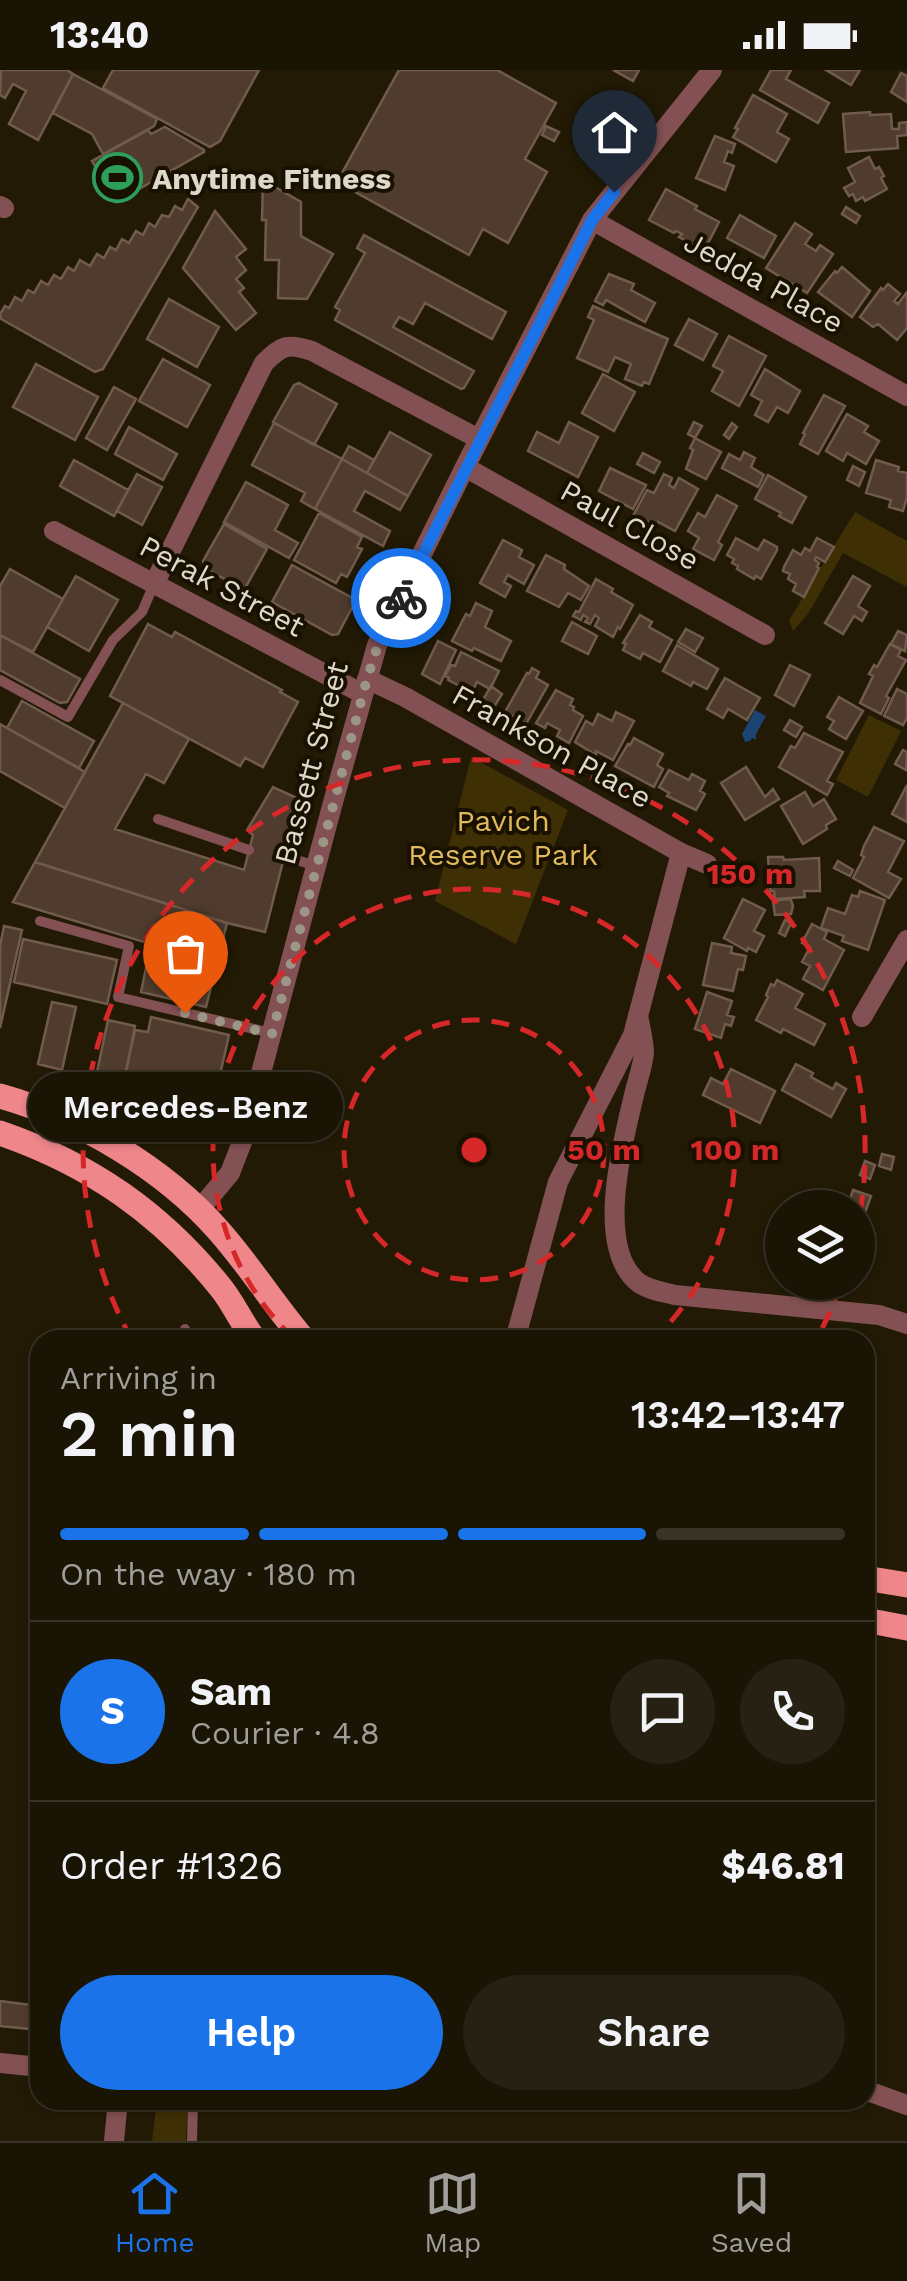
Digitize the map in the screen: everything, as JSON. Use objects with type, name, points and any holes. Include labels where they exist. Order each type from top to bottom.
[{"type":"main road","points":[[0,1096],[37,1109],[136,1160],[220,1231],[296,1330]]},
{"type":"main road","points":[[0,1133],[32,1144],[102,1180],[174,1234],[225,1292],[247,1330]]},
{"type":"main road","name":"Bassett Street","points":[[174,1234],[199,1210]]},
{"type":"main road","points":[[875,1580],[907,1585]]},
{"type":"main road","points":[[875,1622],[907,1628]]},
{"type":"street","name":"Bassett Street","points":[[199,1210],[238,1157],[378,645],[592,220],[712,70]]},
{"type":"street","name":"Jedda Place","points":[[592,220],[907,396]]},
{"type":"street","points":[[154,584],[264,363],[276,351],[292,345],[312,351],[479,440]]},
{"type":"street","name":"Paul Close","points":[[465,467],[765,635]]},
{"type":"street","name":"Perak Street","points":[[54,531],[365,686]]},
{"type":"street","name":"Frankson Place","points":[[365,686],[405,697],[680,853],[707,864]]},
{"type":"street","points":[[518,1330],[558,1182],[633,1035],[680,853]]},
{"type":"street","points":[[862,1017],[907,940]]},
{"type":"street","points":[[638,1015],[644,1052],[615,1203],[615,1231],[622,1260],[636,1281],[675,1295],[879,1315],[907,1324]]},
{"type":"street","points":[[0,2063],[30,2066]]},
{"type":"street","points":[[875,2094],[907,2105]]},
{"type":"street","points":[[114,2141],[117,2110]]},
{"type":"lane","points":[[0,680],[68,716],[113,640],[142,612],[154,584]]},
{"type":"lane","points":[[158,819],[250,850]]},
{"type":"lane","points":[[284,856],[316,866]]},
{"type":"lane","points":[[40,920],[129,946],[118,997],[272,1034]]},
{"type":"lane","points":[[192,2141],[193,2110]]},
{"type":"green space","points":[[855,512],[907,541],[907,587],[843,553],[808,614],[793,631],[789,620]]},
{"type":"green space","points":[[869,715],[901,731],[868,797],[836,780]]},
{"type":"green space","name":"Pavich Reserve Park","points":[[471,757],[568,810],[516,944],[435,901]]},
{"type":"green space","points":[[156,2110],[188,2110],[186,2141],[152,2141]]},
{"type":"water","points":[[755,710],[766,716],[756,740],[745,742],[742,734]]},
{"type":"building","points":[[1,70],[67,70],[73,74],[38,140],[9,124],[26,91],[13,84],[5,98],[0,95]]},
{"type":"building","points":[[113,70],[259,70],[220,141],[210,147],[103,88]]},
{"type":"building","points":[[399,70],[497,70],[556,103],[525,159],[547,172],[508,243],[483,229],[469,255],[337,182]]},
{"type":"building","points":[[613,70],[639,70],[633,81]]},
{"type":"building","points":[[771,70],[791,70],[786,79],[829,103],[818,123],[760,90]]},
{"type":"building","points":[[826,70],[860,70],[851,85]]},
{"type":"building","points":[[901,73],[907,76],[907,102],[891,92]]},
{"type":"building","points":[[73,74],[157,119],[154,126],[103,154],[92,134],[53,113]]},
{"type":"building","points":[[753,95],[787,114],[777,132],[789,139],[776,162],[733,137]]},
{"type":"building","points":[[843,114],[891,114],[892,129],[907,122],[907,135],[897,136],[898,148],[846,152]]},
{"type":"building","points":[[546,126],[559,132],[554,141],[542,135]]},
{"type":"building","points":[[165,127],[204,152],[116,202],[92,161],[148,130],[151,134]]},
{"type":"building","points":[[715,136],[735,144],[724,162],[734,166],[725,190],[696,178]]},
{"type":"building","points":[[869,157],[875,169],[879,167],[887,189],[865,201],[863,197],[856,201],[844,188],[855,182],[848,168]]},
{"type":"building","points":[[263,180],[301,202],[301,236],[333,254],[307,299],[278,298],[279,260],[265,260]]},
{"type":"building","points":[[666,189],[719,222],[704,251],[679,237],[682,234],[649,220]]},
{"type":"building","points":[[188,199],[198,207],[103,369],[95,372],[1,319],[5,306],[9,308],[15,297],[22,301],[28,290],[34,293],[41,281],[48,285],[54,275],[61,279],[68,267],[74,271],[80,260],[90,266],[97,254],[104,258],[110,247],[116,250],[122,239],[129,243],[136,231],[143,235],[149,223],[155,227],[162,215],[169,217],[175,206],[182,210]]},
{"type":"building","points":[[846,207],[860,216],[856,223],[842,214]]},
{"type":"building","points":[[215,211],[246,249],[236,257],[246,270],[236,279],[244,288],[239,292],[256,313],[236,330],[183,268]]},
{"type":"building","points":[[740,215],[776,236],[764,258],[727,238]]},
{"type":"building","points":[[795,223],[812,234],[805,244],[816,251],[820,245],[833,254],[807,293],[766,268]]},
{"type":"building","points":[[364,235],[506,312],[492,339],[425,303],[413,324],[399,317],[393,327],[474,371],[464,388],[335,320],[340,310],[335,307],[365,253],[357,248]]},
{"type":"building","points":[[842,267],[870,291],[852,317],[818,292]]},
{"type":"building","points":[[609,274],[634,284],[631,290],[655,303],[645,322],[606,300],[603,305],[595,301]]},
{"type":"building","points":[[888,284],[900,294],[894,301],[898,304],[907,292],[907,328],[897,340],[878,324],[873,327],[860,317]]},
{"type":"building","points":[[169,299],[219,327],[197,367],[147,339]]},
{"type":"building","points":[[593,306],[668,339],[649,384],[644,382],[642,386],[625,379],[631,364],[615,357],[608,372],[577,358],[594,320],[588,317]]},
{"type":"building","points":[[689,319],[717,334],[703,360],[675,345]]},
{"type":"building","points":[[729,336],[766,356],[739,406],[712,391],[723,371],[713,366]]},
{"type":"building","points":[[163,359],[210,385],[187,427],[139,401]]},
{"type":"building","points":[[36,364],[98,397],[75,440],[13,407]]},
{"type":"building","points":[[765,369],[800,391],[788,413],[777,407],[768,422],[755,415],[762,401],[751,395]]},
{"type":"building","points":[[603,374],[635,392],[614,431],[582,413]]},
{"type":"building","points":[[299,383],[337,404],[314,445],[273,422],[294,385]]},
{"type":"building","points":[[114,387],[136,399],[107,450],[86,438]]},
{"type":"building","points":[[824,395],[845,406],[818,454],[800,444]]},
{"type":"building","points":[[847,414],[868,426],[864,432],[879,441],[866,464],[847,453],[843,461],[826,451]]},
{"type":"building","points":[[569,422],[598,437],[578,477],[528,451],[537,432],[559,443]]},
{"type":"building","points":[[694,422],[702,426],[695,438],[688,434]]},
{"type":"building","points":[[274,423],[342,459],[315,509],[301,501],[305,493],[252,465]]},
{"type":"building","points":[[732,423],[737,427],[729,439],[724,435]]},
{"type":"building","points":[[129,427],[177,454],[163,480],[115,454]]},
{"type":"building","points":[[390,432],[431,455],[408,496],[367,473]]},
{"type":"building","points":[[695,438],[721,452],[706,479],[686,469]]},
{"type":"building","points":[[349,446],[374,460],[367,473],[342,459]]},
{"type":"building","points":[[744,452],[755,458],[751,467],[764,475],[758,487],[722,468],[729,454],[740,460]]},
{"type":"building","points":[[643,453],[660,462],[654,473],[637,464]]},
{"type":"building","points":[[342,459],[408,496],[400,510],[365,491],[354,511],[390,531],[383,546],[315,509]]},
{"type":"building","points":[[74,460],[128,490],[114,516],[60,486]]},
{"type":"building","points":[[876,460],[907,473],[903,511],[889,507],[891,500],[866,493]]},
{"type":"building","points":[[853,466],[865,472],[859,486],[847,480]]},
{"type":"building","points":[[610,468],[646,485],[633,509],[599,491]]},
{"type":"building","points":[[137,474],[162,487],[142,525],[117,511]]},
{"type":"building","points":[[664,474],[672,478],[669,485],[674,488],[679,478],[698,489],[675,531],[634,514],[647,490],[654,493]]},
{"type":"building","points":[[768,475],[806,497],[792,523],[755,499]]},
{"type":"building","points":[[246,482],[288,505],[275,530],[298,543],[289,558],[224,522]]},
{"type":"building","points":[[717,495],[737,506],[718,542],[722,545],[714,560],[693,549],[699,538],[688,531],[698,513],[705,517]]},
{"type":"building","points":[[319,513],[362,537],[357,547],[362,549],[347,577],[341,574],[336,583],[294,560]]},
{"type":"building","points":[[224,524],[267,549],[244,590],[205,568],[203,561]]},
{"type":"building","points":[[736,538],[758,550],[764,540],[777,547],[761,579],[737,569],[732,563],[734,559],[727,555]]},
{"type":"building","points":[[817,538],[834,547],[825,562],[816,557],[819,568],[804,597],[793,591],[796,584],[783,571],[793,550],[801,555],[805,548],[810,551]]},
{"type":"building","points":[[503,540],[522,550],[519,557],[534,565],[524,584],[508,575],[504,582],[511,586],[505,597],[480,583]]},
{"type":"building","points":[[546,555],[589,586],[581,600],[568,593],[559,607],[527,591]]},
{"type":"building","points":[[292,565],[356,600],[338,634],[332,635],[272,602]]},
{"type":"building","points":[[10,569],[63,599],[33,652],[0,635],[0,586]]},
{"type":"building","points":[[76,576],[118,600],[89,651],[47,627]]},
{"type":"building","points":[[853,576],[870,586],[858,606],[867,612],[862,621],[854,616],[843,634],[825,623]]},
{"type":"building","points":[[596,579],[633,605],[613,637],[595,626],[599,618],[595,615],[590,624],[583,615],[581,620],[573,616]]},
{"type":"building","points":[[476,603],[492,611],[485,627],[511,641],[501,661],[452,641]]},
{"type":"building","points":[[640,615],[652,622],[649,627],[672,640],[660,662],[643,653],[640,659],[623,650],[623,643]]},
{"type":"building","points":[[572,622],[597,636],[588,654],[562,641]]},
{"type":"building","points":[[148,624],[172,637],[175,632],[298,702],[263,767],[245,758],[240,766],[110,696]]},
{"type":"building","points":[[686,629],[703,638],[695,652],[678,642]]},
{"type":"building","points":[[898,631],[907,635],[905,651],[891,644]]},
{"type":"building","points":[[0,635],[80,679],[67,702],[60,703],[0,670]]},
{"type":"building","points":[[438,641],[456,650],[440,684],[422,674]]},
{"type":"building","points":[[890,644],[901,650],[898,656],[906,660],[886,696],[889,698],[881,714],[860,703],[873,676],[869,674]]},
{"type":"building","points":[[677,645],[718,669],[707,689],[693,682],[691,686],[663,671]]},
{"type":"building","points":[[461,652],[499,671],[490,689],[477,682],[472,692],[448,680],[445,676]]},
{"type":"building","points":[[790,665],[810,675],[794,706],[775,695]]},
{"type":"building","points":[[532,668],[539,672],[536,678],[548,685],[526,724],[505,712]]},
{"type":"building","points":[[725,678],[760,698],[747,720],[728,709],[723,718],[707,709]]},
{"type":"building","points":[[491,686],[502,694],[492,710],[481,703]]},
{"type":"building","points":[[897,689],[907,694],[907,718],[903,725],[884,716]]},
{"type":"building","points":[[556,690],[573,699],[570,705],[583,716],[569,743],[557,736],[560,730],[547,723],[545,728],[536,723]]},
{"type":"building","points":[[839,697],[863,711],[846,739],[829,729],[834,721],[827,717]]},
{"type":"building","points":[[22,701],[94,741],[79,768],[7,728]]},
{"type":"building","points":[[123,703],[189,739],[164,783],[146,774],[115,829],[244,870],[253,835],[247,830],[273,787],[299,799],[265,932],[35,862]]},
{"type":"building","points":[[616,712],[634,721],[613,760],[575,742],[586,721],[593,725],[598,714],[612,721]]},
{"type":"building","points":[[790,720],[802,727],[796,737],[784,730]]},
{"type":"building","points":[[0,724],[85,772],[65,808],[0,771]]},
{"type":"building","points":[[804,733],[843,752],[827,781],[833,784],[827,795],[779,767]]},
{"type":"building","points":[[634,738],[663,754],[657,765],[663,769],[654,787],[615,766]]},
{"type":"building","points":[[903,750],[907,752],[906,770],[895,764]]},
{"type":"building","points":[[746,767],[765,797],[773,789],[779,799],[745,820],[721,783]]},
{"type":"building","points":[[669,770],[689,780],[692,774],[705,781],[700,791],[705,794],[696,810],[667,796],[669,793],[659,787]]},
{"type":"building","points":[[907,785],[907,822],[892,814]]},
{"type":"building","points":[[805,792],[813,806],[824,799],[836,819],[803,844],[781,806]]},
{"type":"building","points":[[874,827],[904,841],[888,872],[901,879],[889,898],[853,878]]},
{"type":"building","points":[[768,857],[819,858],[820,891],[804,891],[805,897],[775,899],[774,891],[770,891]]},
{"type":"building","points":[[838,861],[853,870],[850,876],[834,868]]},
{"type":"building","points":[[35,862],[227,923],[206,1007],[141,992],[151,944],[13,902]]},
{"type":"building","points":[[860,891],[885,900],[868,950],[821,928],[828,908],[845,914],[852,895],[858,897]]},
{"type":"building","points":[[743,899],[765,910],[754,931],[764,936],[756,952],[724,938]]},
{"type":"building","points":[[788,899],[793,906],[791,914],[775,915],[773,901]]},
{"type":"building","points":[[785,920],[791,923],[785,936],[779,933]]},
{"type":"building","points":[[812,924],[827,932],[824,939],[844,950],[823,990],[803,979],[810,966],[802,962],[810,947],[802,943]]},
{"type":"building","points":[[4,926],[22,930],[0,1028],[0,946]]},
{"type":"building","points":[[23,939],[117,960],[107,1004],[14,982]]},
{"type":"building","points":[[712,943],[732,947],[731,953],[746,956],[733,991],[703,985]]},
{"type":"building","points":[[777,980],[803,994],[795,1008],[825,1024],[814,1045],[756,1020],[771,984],[774,986]]},
{"type":"building","points":[[707,992],[732,1001],[727,1015],[734,1017],[731,1026],[725,1024],[721,1038],[695,1029]]},
{"type":"building","points":[[52,1002],[76,1007],[62,1070],[38,1064]]},
{"type":"building","points":[[151,1017],[229,1035],[209,1124],[155,1111],[157,1101],[121,1093],[135,1030],[148,1032]]},
{"type":"building","points":[[108,1020],[135,1026],[125,1078],[97,1072]]},
{"type":"building","points":[[796,1064],[833,1089],[836,1083],[846,1089],[831,1117],[782,1090]]},
{"type":"building","points":[[731,1069],[775,1091],[760,1123],[703,1095],[711,1078],[723,1084]]},
{"type":"building","points":[[882,1154],[894,1157],[891,1170],[879,1166]]},
{"type":"building","points":[[865,1161],[875,1165],[870,1179],[860,1175]]},
{"type":"building","points":[[0,2001],[30,2005],[30,2029],[0,2026]]},
{"type":"way so far","points":[[185,1013],[272,1034],[367,679],[378,645],[401,598]]},
{"type":"place","name":"Anytime Fitness","points":[[117,178]]},
{"type":"place","name":"Mercedes-Benz","points":[[185,1013]]},
{"type":"route","points":[[401,598],[592,220],[614,192]]}]
